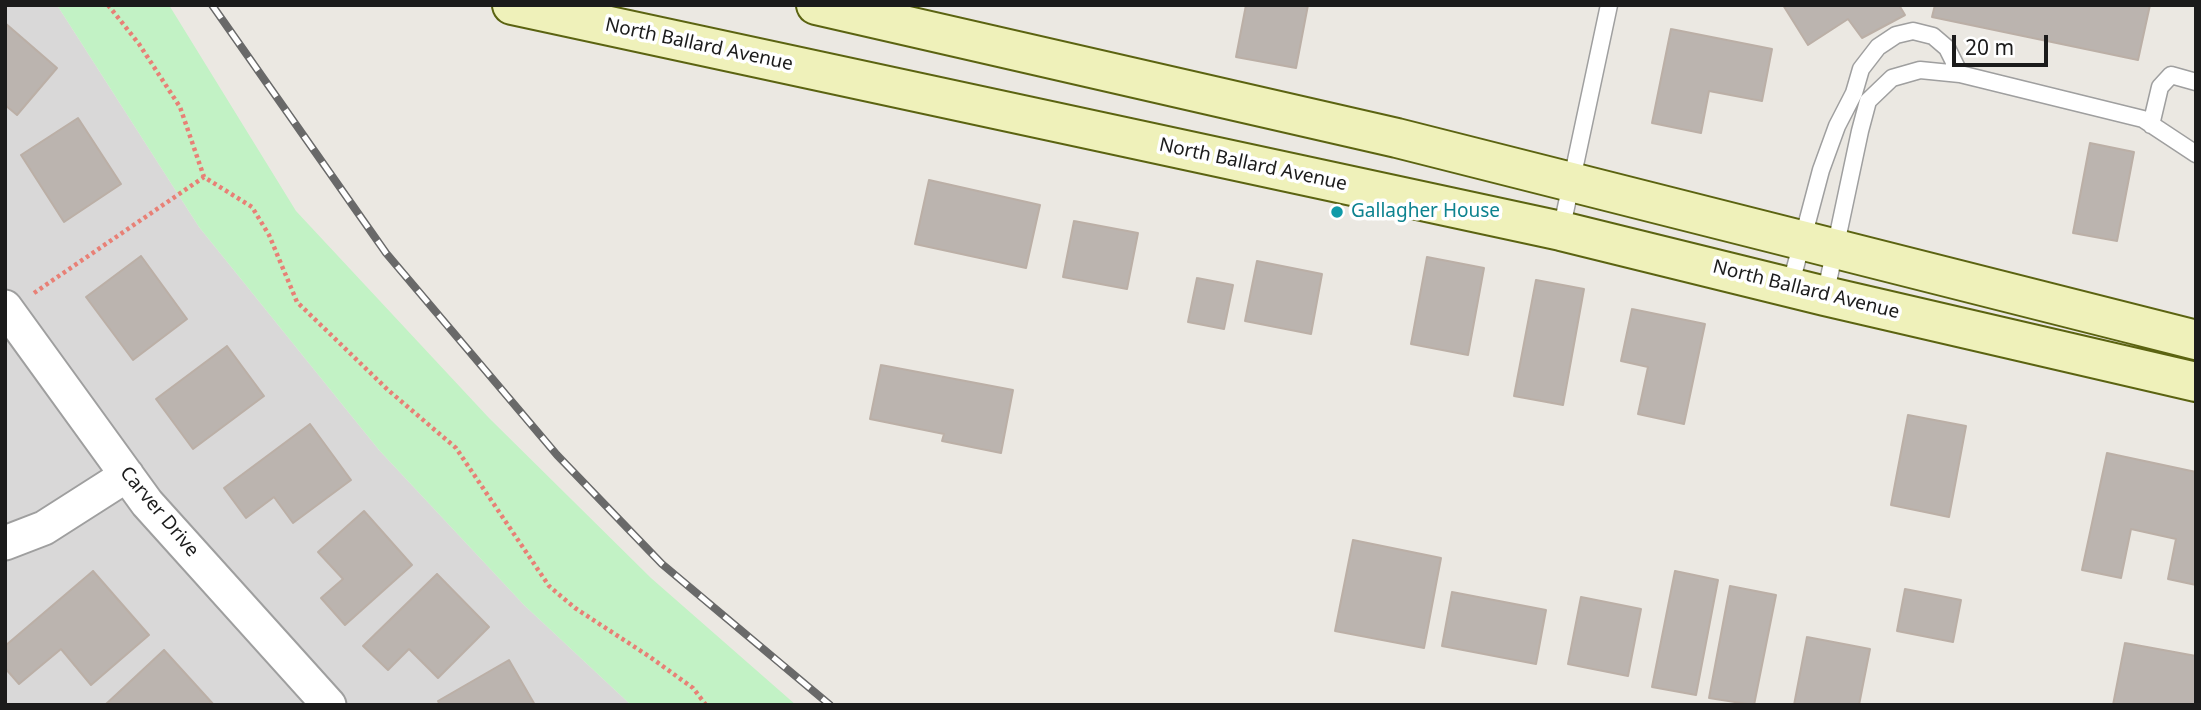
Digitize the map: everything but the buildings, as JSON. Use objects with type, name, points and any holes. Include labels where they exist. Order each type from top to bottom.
[{"type":"main road","name":"North Ballard Avenue","points":[[512,5],[570,11],[1561,231],[2196,382]]},
{"type":"main road","points":[[816,5],[1572,181],[2196,340]]},
{"type":"street","name":"Carver Drive","points":[[7,309],[147,503],[329,705]]},
{"type":"street","points":[[5,543],[44,528],[127,475]]},
{"type":"lane","points":[[1561,231],[1609,5]]},
{"type":"lane","points":[[1807,291],[1861,97],[1861,69],[1878,47],[1896,35],[1913,31],[1933,36],[1947,48],[1960,74]]},
{"type":"lane","points":[[1807,291],[1818,244],[1821,170],[1837,126],[1861,97],[1892,78],[1920,70],[1960,74],[2143,119],[2196,154]]},
{"type":"lane","points":[[2151,125],[2160,88],[2171,75],[2196,82]]},
{"type":"path","points":[[108,5],[139,44],[180,107],[204,177],[252,207],[269,235],[297,302],[388,390],[456,448],[549,586],[575,608],[693,688],[706,705]]},
{"type":"path","points":[[7,309],[204,177]]},
{"type":"shaded area","points":[[5,5],[57,5],[199,227],[379,450],[524,605],[631,705],[5,705]]},
{"type":"green space","points":[[57,5],[169,5],[296,211],[489,418],[651,578],[796,705],[631,705],[524,605],[379,450],[199,227]]},
{"type":"railway","points":[[212,5],[386,253],[557,455],[662,564],[830,705]]},
{"type":"place","name":"Gallagher House","points":[[1337,212]]}]
